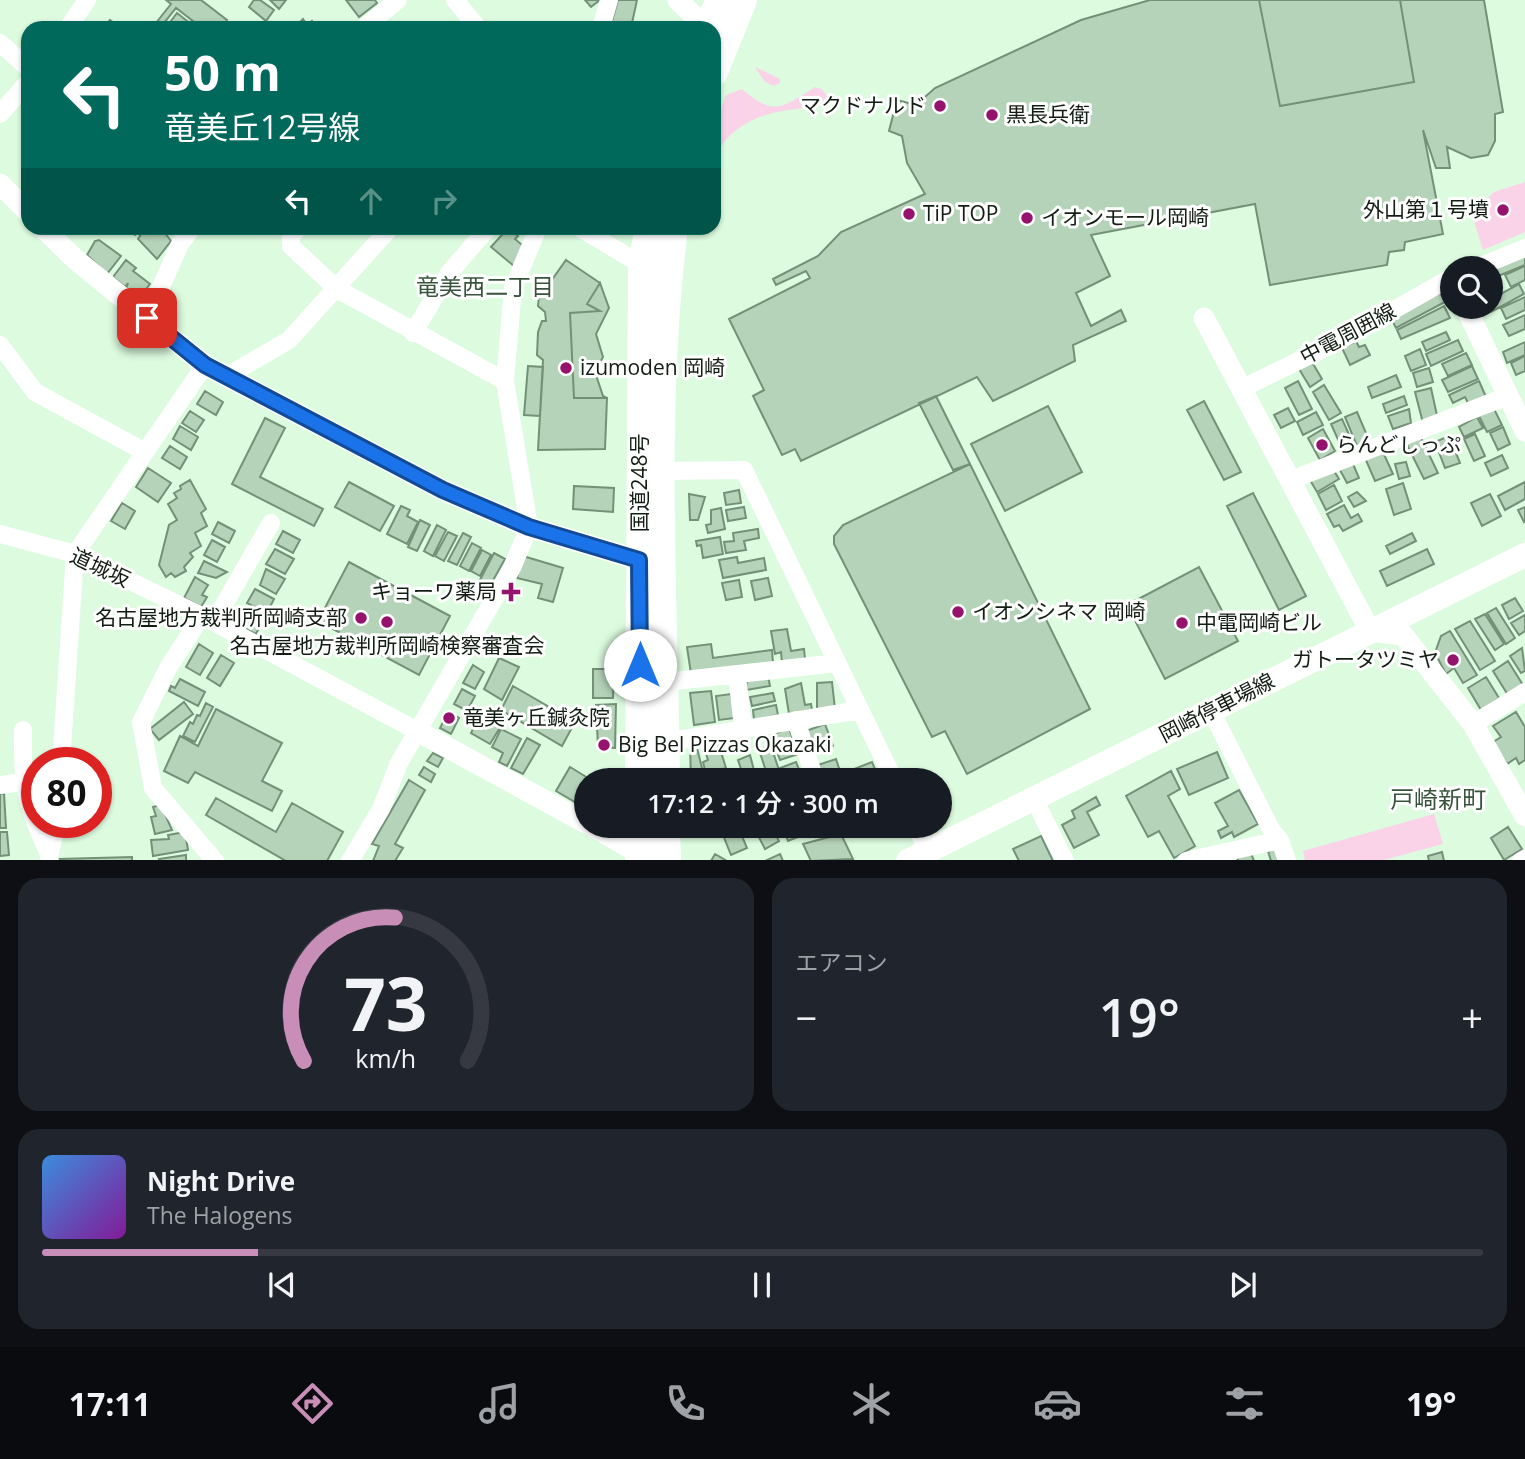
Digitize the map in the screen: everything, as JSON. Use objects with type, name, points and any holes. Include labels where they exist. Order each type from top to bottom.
[{"type":"highway","points":[[717,21],[720,0]]},
{"type":"highway","points":[[721,32],[743,0]]},
{"type":"highway","name":"国道248号","points":[[639,768],[642,265],[648,235]]},
{"type":"highway","name":"国道248号","points":[[666,768],[661,471],[667,284],[673,235]]},
{"type":"highway","points":[[666,838],[667,860]]},
{"type":"main road","name":"岡崎停車場線","points":[[918,856],[1525,555]]},
{"type":"street","points":[[73,21],[87,0]]},
{"type":"street","points":[[372,21],[398,0]]},
{"type":"street","points":[[455,0],[472,21]]},
{"type":"street","points":[[603,21],[609,0]]},
{"type":"street","points":[[678,0],[695,21]]},
{"type":"street","points":[[0,43],[21,62]]},
{"type":"street","points":[[0,114],[21,90]]},
{"type":"street","points":[[0,184],[21,205]]},
{"type":"street","points":[[50,235],[75,259],[205,365],[443,490],[529,527],[639,560]]},
{"type":"street","points":[[147,318],[180,244],[187,235]]},
{"type":"street","points":[[292,235],[291,246],[337,289],[505,381]]},
{"type":"street","points":[[227,376],[289,340],[384,235]]},
{"type":"street","points":[[413,333],[449,273],[482,235]]},
{"type":"street","points":[[350,860],[381,809],[399,763],[512,568],[529,527],[505,381],[513,288],[535,235]]},
{"type":"street","points":[[592,235],[642,265]]},
{"type":"street","points":[[1503,257],[1525,248]]},
{"type":"street","name":"中電周囲線","points":[[1241,389],[1339,341],[1440,285]]},
{"type":"street","points":[[1204,318],[1370,631],[1403,635],[1473,724],[1525,816]]},
{"type":"street","points":[[1471,319],[1525,430]]},
{"type":"street","points":[[0,345],[35,391],[145,452]]},
{"type":"street","points":[[62,747],[75,554],[205,365]]},
{"type":"street","points":[[1291,480],[1508,396]]},
{"type":"street","points":[[661,471],[744,470],[888,768]]},
{"type":"street","points":[[215,860],[153,788],[141,722],[168,668],[207,619],[271,523]]},
{"type":"street","name":"道城坂","points":[[0,534],[75,554],[207,619],[419,732]]},
{"type":"street","points":[[666,682],[837,663]]},
{"type":"street","points":[[737,676],[743,729]]},
{"type":"street","points":[[1473,724],[1525,692]]},
{"type":"street","points":[[665,742],[860,710]]},
{"type":"street","points":[[1211,711],[1272,831],[1280,840],[1287,860]]},
{"type":"street","points":[[796,720],[811,768]]},
{"type":"street","points":[[23,730],[23,747]]},
{"type":"street","points":[[419,732],[574,816]]},
{"type":"street","points":[[0,785],[21,782]]},
{"type":"street","points":[[1034,799],[1065,860]]},
{"type":"street","points":[[41,838],[49,857]]},
{"type":"street","points":[[49,857],[53,838]]},
{"type":"street","points":[[616,838],[641,850]]},
{"type":"street","points":[[917,838],[918,856]]},
{"type":"street","points":[[1186,860],[1280,840]]},
{"type":"shaded area","points":[[755,67],[780,79],[780,83],[773,86],[764,81]]},
{"type":"shaded area","points":[[815,87],[822,89],[828,98],[826,106],[771,113],[747,123],[735,131],[721,148],[721,109],[726,95],[742,89],[753,98],[771,106],[794,100]]},
{"type":"shaded area","points":[[1525,182],[1525,232],[1483,250],[1472,215],[1494,192]]},
{"type":"shaded area","points":[[1434,814],[1443,844],[1384,860],[1305,860],[1303,851]]},
{"type":"building","points":[[166,0],[201,0],[227,20],[193,21],[176,8],[166,21],[158,21],[171,4]]},
{"type":"building","points":[[254,0],[260,0],[274,10],[266,21],[249,7]]},
{"type":"building","points":[[270,0],[286,0],[279,9]]},
{"type":"building","points":[[346,0],[375,0],[377,3],[359,17]]},
{"type":"building","points":[[585,0],[600,0],[591,7]]},
{"type":"building","points":[[618,0],[637,0],[632,21],[612,21]]},
{"type":"building","name":"イオンモール岡崎","points":[[1150,0],[1259,0],[1280,106],[1414,82],[1400,0],[1484,0],[1503,112],[1495,114],[1495,141],[1488,155],[1471,158],[1447,147],[1450,168],[1436,168],[1423,130],[1443,234],[1405,242],[1404,250],[1389,252],[1387,265],[1270,285],[1255,204],[1091,235],[1110,276],[1076,293],[1091,326],[1121,310],[1126,321],[1073,345],[1075,361],[993,401],[977,377],[801,461],[795,449],[782,455],[753,396],[764,390],[729,319],[810,278],[806,271],[776,285],[773,279],[818,256],[841,232],[925,194],[907,163],[902,136],[889,131],[897,100],[916,105],[935,88],[1081,20]]},
{"type":"building","points":[[1259,0],[1400,0],[1414,82],[1280,106]]},
{"type":"building","points":[[177,13],[187,21],[171,21]]},
{"type":"building","points":[[141,235],[166,235],[171,241],[157,259],[138,239]]},
{"type":"building","points":[[502,235],[517,235],[515,239],[528,250],[514,266],[491,247]]},
{"type":"building","points":[[99,240],[121,256],[107,274],[87,255],[95,241]]},
{"type":"building","points":[[1525,255],[1525,265],[1503,274],[1503,263]]},
{"type":"building","points":[[126,260],[136,268],[133,271],[150,284],[139,298],[126,289],[128,283],[125,287],[113,277]]},
{"type":"building","points":[[566,260],[600,283],[587,304],[600,311],[570,313],[574,398],[607,398],[605,449],[538,450],[543,360],[537,355],[538,332],[542,321],[546,321],[545,312],[538,306],[539,295],[552,288],[549,284]]},
{"type":"building","points":[[1525,266],[1525,280],[1511,287],[1505,275]]},
{"type":"building","points":[[600,283],[609,308],[596,334],[603,357],[595,372],[603,396],[607,398],[574,398],[570,313],[600,311],[587,304]]},
{"type":"building","points":[[1519,284],[1524,294],[1503,305],[1503,293]]},
{"type":"building","points":[[1440,293],[1440,305],[1396,328],[1391,318]]},
{"type":"building","points":[[1525,297],[1525,310],[1506,319],[1503,307]]},
{"type":"building","points":[[1440,308],[1440,319],[1448,319],[1401,339],[1397,330]]},
{"type":"building","points":[[1525,315],[1525,329],[1509,336],[1503,325]]},
{"type":"building","points":[[1446,332],[1450,340],[1426,351],[1422,342]]},
{"type":"building","points":[[1458,340],[1463,351],[1431,366],[1426,354]]},
{"type":"building","points":[[1356,341],[1359,347],[1365,345],[1370,355],[1350,365],[1342,348]]},
{"type":"building","points":[[1525,342],[1525,355],[1507,363],[1503,352]]},
{"type":"building","points":[[1420,349],[1426,365],[1411,371],[1405,356]]},
{"type":"building","points":[[1466,353],[1472,365],[1448,376],[1442,364]]},
{"type":"building","points":[[1525,356],[1525,371],[1516,375],[1511,363]]},
{"type":"building","points":[[1312,362],[1322,379],[1310,387],[1299,369]]},
{"type":"building","points":[[528,366],[543,367],[540,416],[524,415]]},
{"type":"building","points":[[1472,366],[1478,379],[1448,392],[1442,380]]},
{"type":"building","points":[[1429,368],[1433,382],[1417,387],[1413,373]]},
{"type":"building","points":[[1396,375],[1401,387],[1372,398],[1368,387]]},
{"type":"building","points":[[1298,381],[1312,409],[1299,415],[1285,388]]},
{"type":"building","points":[[1479,381],[1486,397],[1469,405],[1465,397],[1453,403],[1449,395]]},
{"type":"building","points":[[1324,385],[1341,413],[1329,420],[1313,392]]},
{"type":"building","points":[[1431,388],[1438,420],[1423,423],[1415,392]]},
{"type":"building","points":[[205,391],[223,402],[216,415],[197,404]]},
{"type":"building","points":[[936,396],[970,464],[953,470],[919,403]]},
{"type":"building","points":[[1404,396],[1407,405],[1386,413],[1383,404]]},
{"type":"building","points":[[1204,401],[1241,472],[1224,480],[1187,410]]},
{"type":"building","points":[[1048,406],[1082,472],[1005,511],[971,444]]},
{"type":"building","points":[[1288,408],[1295,421],[1281,428],[1274,415]]},
{"type":"building","points":[[1409,409],[1411,423],[1393,429],[1388,416]]},
{"type":"building","points":[[1494,409],[1502,425],[1487,432],[1479,416]]},
{"type":"building","points":[[190,411],[204,420],[196,432],[182,423]]},
{"type":"building","points":[[1316,412],[1323,425],[1303,435],[1297,422]]},
{"type":"building","points":[[1357,412],[1369,440],[1357,446],[1345,417]]},
{"type":"building","points":[[1477,417],[1483,428],[1464,437],[1459,427]]},
{"type":"building","points":[[265,418],[285,428],[260,477],[323,509],[314,526],[232,484]]},
{"type":"building","points":[[1342,419],[1351,439],[1340,444],[1331,424]]},
{"type":"building","points":[[180,426],[198,437],[191,450],[173,439]]},
{"type":"building","points":[[1503,427],[1510,444],[1498,450],[1490,433]]},
{"type":"building","points":[[1323,429],[1335,451],[1320,460],[1308,438]]},
{"type":"building","points":[[1475,434],[1485,456],[1474,461],[1464,439]]},
{"type":"building","points":[[1420,436],[1438,473],[1424,479],[1406,443]]},
{"type":"building","points":[[1449,436],[1460,463],[1445,468],[1435,442]]},
{"type":"building","points":[[170,446],[187,457],[180,469],[162,458]]},
{"type":"building","points":[[1382,450],[1393,474],[1375,481],[1365,458]]},
{"type":"building","points":[[1502,455],[1508,468],[1491,476],[1485,463]]},
{"type":"building","points":[[1406,462],[1410,476],[1399,479],[1395,464]]},
{"type":"building","points":[[970,464],[1090,709],[967,774],[945,731],[932,737],[834,544],[834,536],[843,525]]},
{"type":"building","points":[[1353,464],[1359,478],[1347,483],[1340,470]]},
{"type":"building","points":[[148,468],[171,483],[158,502],[136,487]]},
{"type":"building","points":[[1334,471],[1339,479],[1317,492],[1310,480]]},
{"type":"building","points":[[190,480],[206,509],[201,513],[207,526],[195,533],[201,546],[190,553],[193,557],[184,567],[186,571],[175,577],[171,573],[166,577],[159,565],[169,525],[177,520],[168,504],[177,498],[174,493],[181,489],[180,486]]},
{"type":"building","points":[[349,482],[394,506],[380,531],[335,507]]},
{"type":"building","points":[[1525,482],[1525,499],[1505,510],[1498,496]]},
{"type":"building","points":[[1403,483],[1411,509],[1394,515],[1386,489]]},
{"type":"building","points":[[1334,485],[1342,501],[1326,510],[1318,494]]},
{"type":"building","points":[[574,486],[614,488],[613,512],[573,509]]},
{"type":"building","points":[[739,490],[741,503],[726,505],[724,493]]},
{"type":"building","points":[[1357,492],[1366,501],[1354,507],[1348,497]]},
{"type":"building","points":[[1253,493],[1306,596],[1279,610],[1227,506]]},
{"type":"building","points":[[689,494],[705,497],[698,520],[690,520]]},
{"type":"building","points":[[1490,494],[1501,516],[1482,526],[1471,503]]},
{"type":"building","points":[[122,503],[135,511],[125,529],[111,521]]},
{"type":"building","points":[[1344,505],[1351,518],[1358,514],[1362,521],[1343,531],[1339,525],[1334,527],[1327,514]]},
{"type":"building","points":[[401,506],[410,510],[407,516],[418,522],[407,544],[387,534]]},
{"type":"building","points":[[744,507],[746,518],[728,521],[726,510]]},
{"type":"building","points":[[1525,507],[1525,521],[1524,522],[1518,510]]},
{"type":"building","points":[[721,508],[725,529],[708,533],[706,525],[711,524],[711,510]]},
{"type":"building","points":[[420,520],[430,525],[417,551],[408,547]]},
{"type":"building","points":[[218,522],[235,531],[229,543],[212,534]]},
{"type":"building","points":[[437,525],[446,530],[433,556],[424,551]]},
{"type":"building","points":[[758,529],[759,538],[744,541],[746,550],[726,553],[724,542],[734,541],[733,533]]},
{"type":"building","points":[[283,531],[300,540],[293,553],[276,544]]},
{"type":"building","points":[[448,532],[457,536],[444,561],[435,556]]},
{"type":"building","points":[[463,533],[471,537],[457,565],[448,561]]},
{"type":"building","points":[[1412,533],[1416,541],[1390,554],[1386,546]]},
{"type":"building","points":[[720,537],[723,554],[703,558],[701,545],[697,546],[696,541]]},
{"type":"building","points":[[212,540],[225,547],[217,562],[204,555]]},
{"type":"building","points":[[472,543],[481,548],[469,571],[460,566]]},
{"type":"building","points":[[275,549],[294,559],[285,574],[266,564]]},
{"type":"building","points":[[1427,549],[1434,564],[1387,586],[1380,571]]},
{"type":"building","points":[[482,550],[491,555],[480,576],[471,571]]},
{"type":"building","points":[[494,553],[505,559],[490,586],[480,580]]},
{"type":"building","points":[[523,556],[563,568],[553,602],[538,598],[542,584],[517,578]]},
{"type":"building","points":[[737,557],[738,563],[764,558],[766,570],[723,578],[719,560]]},
{"type":"building","points":[[204,561],[227,572],[216,578],[198,573]]},
{"type":"building","points":[[349,562],[450,616],[419,675],[318,621]]},
{"type":"building","name":"中電岡崎ビル","points":[[1199,567],[1238,641],[1165,679],[1127,605]]},
{"type":"building","points":[[266,569],[285,579],[276,594],[260,585]]},
{"type":"building","points":[[195,577],[208,585],[202,595],[207,597],[201,607],[184,598]]},
{"type":"building","points":[[768,578],[772,596],[755,600],[751,581]]},
{"type":"building","points":[[739,580],[742,597],[726,600],[722,583]]},
{"type":"building","points":[[255,589],[274,599],[267,613],[247,603]]},
{"type":"building","points":[[1515,598],[1523,611],[1509,619],[1502,605]]},
{"type":"building","points":[[242,607],[264,618],[256,634],[234,623]]},
{"type":"building","points":[[1496,608],[1515,638],[1506,644],[1487,613]]},
{"type":"building","points":[[1485,614],[1504,644],[1495,650],[1475,619]]},
{"type":"building","points":[[1525,615],[1525,631],[1519,635],[1511,623]]},
{"type":"building","points":[[1470,621],[1495,661],[1480,670],[1455,629]]},
{"type":"building","points":[[787,629],[791,651],[804,649],[805,659],[782,663],[781,652],[775,654],[771,631]]},
{"type":"building","name":"ガトータツミヤ","points":[[1450,631],[1477,675],[1463,683],[1454,668],[1446,674],[1435,653],[1441,636]]},
{"type":"building","points":[[199,644],[213,653],[200,675],[186,667]]},
{"type":"building","points":[[711,644],[713,658],[772,650],[773,663],[691,674],[687,647]]},
{"type":"building","points":[[1522,648],[1525,671],[1521,673],[1510,656]]},
{"type":"building","points":[[221,655],[234,663],[220,686],[207,678]]},
{"type":"building","points":[[499,658],[519,667],[502,700],[484,689]]},
{"type":"building","points":[[1508,661],[1523,685],[1508,695],[1493,671]]},
{"type":"building","points":[[473,665],[484,672],[475,689],[463,683]]},
{"type":"building","points":[[593,669],[614,669],[613,698],[593,698]]},
{"type":"building","points":[[768,676],[770,686],[746,690],[747,680]]},
{"type":"building","points":[[1486,677],[1499,698],[1481,710],[1468,688]]},
{"type":"building","points":[[180,679],[205,692],[198,706],[169,691],[171,686],[175,688]]},
{"type":"building","points":[[832,682],[835,709],[817,711],[817,683]]},
{"type":"building","points":[[801,683],[805,705],[811,704],[812,710],[789,714],[785,689]]},
{"type":"building","points":[[513,686],[575,722],[562,746],[501,710]]},
{"type":"building","points":[[462,689],[475,696],[467,711],[454,704]]},
{"type":"building","points":[[711,691],[715,722],[694,725],[690,693]]},
{"type":"building","points":[[773,693],[775,701],[752,706],[750,697]]},
{"type":"building","points":[[731,694],[735,718],[719,720],[716,696]]},
{"type":"building","points":[[184,702],[193,714],[159,740],[150,729]]},
{"type":"building","points":[[206,703],[213,707],[195,742],[183,736],[190,722],[193,724],[197,715],[200,716]]},
{"type":"building","points":[[616,704],[615,748],[598,747],[596,705]]},
{"type":"building","points":[[776,705],[778,715],[754,720],[753,710]]},
{"type":"building","points":[[216,709],[282,743],[262,781],[282,791],[272,811],[195,772],[188,783],[164,771],[180,736],[198,746]]},
{"type":"building","points":[[448,712],[459,718],[451,734],[440,728]]},
{"type":"building","points":[[1516,712],[1525,727],[1525,760],[1519,764],[1516,758],[1507,764],[1493,742],[1501,737],[1493,726]]},
{"type":"building","points":[[489,713],[504,721],[490,744],[471,733],[476,723],[482,726]]},
{"type":"building","points":[[825,724],[833,746],[814,754],[806,731]]},
{"type":"building","points":[[789,728],[798,754],[780,760],[771,735]]},
{"type":"building","points":[[501,729],[521,739],[507,766],[499,762],[503,753],[492,747]]},
{"type":"building","points":[[527,738],[540,745],[523,774],[511,768]]},
{"type":"building","points":[[717,739],[726,768],[704,768],[703,762],[708,760],[703,744]]},
{"type":"building","points":[[696,744],[702,768],[691,768],[690,745]]},
{"type":"building","points":[[771,746],[778,768],[765,768],[759,750]]},
{"type":"building","points":[[1217,752],[1228,778],[1189,795],[1177,769]]},
{"type":"building","points":[[433,753],[443,758],[438,767],[427,761]]},
{"type":"building","points":[[750,755],[753,768],[741,768],[738,760]]},
{"type":"building","points":[[836,759],[839,768],[819,768],[818,765]]},
{"type":"building","points":[[796,762],[798,768],[780,768]]},
{"type":"building","points":[[872,762],[874,768],[857,768]]},
{"type":"building","points":[[424,767],[435,774],[431,782],[419,775]]},
{"type":"building","points":[[570,767],[574,769],[574,801],[556,791]]},
{"type":"building","points":[[1171,771],[1180,789],[1168,796],[1195,846],[1174,858],[1159,831],[1148,837],[1126,796]]},
{"type":"building","points":[[409,780],[425,790],[395,844],[403,848],[396,860],[373,860],[379,846],[372,844]]},
{"type":"building","points":[[1239,790],[1258,824],[1234,837],[1232,832],[1221,838],[1218,831],[1228,826],[1215,803]]},
{"type":"building","points":[[4,793],[6,828],[0,828],[0,794]]},
{"type":"building","points":[[1096,797],[1100,805],[1087,812],[1099,835],[1074,848],[1062,825],[1075,818],[1072,811]]},
{"type":"building","points":[[216,798],[276,832],[292,803],[343,832],[328,860],[284,860],[206,815]]},
{"type":"building","points":[[161,805],[172,830],[155,834],[151,817],[156,816],[153,807]]},
{"type":"building","points":[[1508,827],[1522,849],[1504,860],[1491,838]]},
{"type":"building","points":[[0,832],[7,832],[9,855],[0,856]]},
{"type":"building","points":[[185,832],[188,850],[153,856],[151,840],[169,839],[168,835]]},
{"type":"building","points":[[1041,836],[1053,860],[1018,860],[1013,849]]},
{"type":"building","points":[[724,838],[743,838],[747,848],[731,855]]},
{"type":"building","points":[[759,838],[777,838],[779,841],[765,849]]},
{"type":"building","points":[[826,838],[843,838],[853,859],[832,860],[811,860],[803,844]]},
{"type":"building","points":[[1279,848],[1285,860],[1271,860],[1268,851]]},
{"type":"building","points":[[1442,852],[1444,860],[1429,860],[1428,856]]},
{"type":"building","points":[[1251,853],[1254,860],[1238,860],[1237,856]]},
{"type":"building","points":[[715,854],[725,860],[712,860]]},
{"type":"building","points":[[780,854],[783,860],[767,860]]},
{"type":"building","points":[[186,855],[186,860],[159,859]]},
{"type":"building","points":[[132,857],[132,860],[60,859]]},
{"type":"place","name":"マクドナルド","points":[[940,106]]},
{"type":"place","name":"黒長兵衛","points":[[992,115]]},
{"type":"place","name":"外山第１号墳","points":[[1503,210]]},
{"type":"place","name":"TiP TOP","points":[[909,214]]},
{"type":"place","name":"イオンモール岡崎","points":[[1027,218]]},
{"type":"place","name":"izumoden 岡崎","points":[[566,368]]},
{"type":"place","name":"らんどしっぷ","points":[[1322,445]]},
{"type":"place","name":"キョーワ薬局","points":[[511,592]]},
{"type":"place","name":"イオンシネマ 岡崎","points":[[958,612]]},
{"type":"place","name":"名古屋地方裁判所岡崎支部","points":[[361,618]]},
{"type":"place","name":"名古屋地方裁判所岡崎検察審査会","points":[[387,622]]},
{"type":"place","name":"中電岡崎ビル","points":[[1182,623]]},
{"type":"place","name":"ガトータツミヤ","points":[[1453,660]]},
{"type":"place","name":"竜美ヶ丘鍼灸院","points":[[449,718]]},
{"type":"place","name":"Big Bel Pizzas Okazaki","points":[[604,745]]},
{"type":"district","name":"竜美西二丁目","points":[[485,287]]},
{"type":"district","name":"戸崎新町","points":[[1438,800]]},
{"type":"route","points":[[147,318],[205,365],[443,490],[529,527],[639,560],[640,665]]}]
